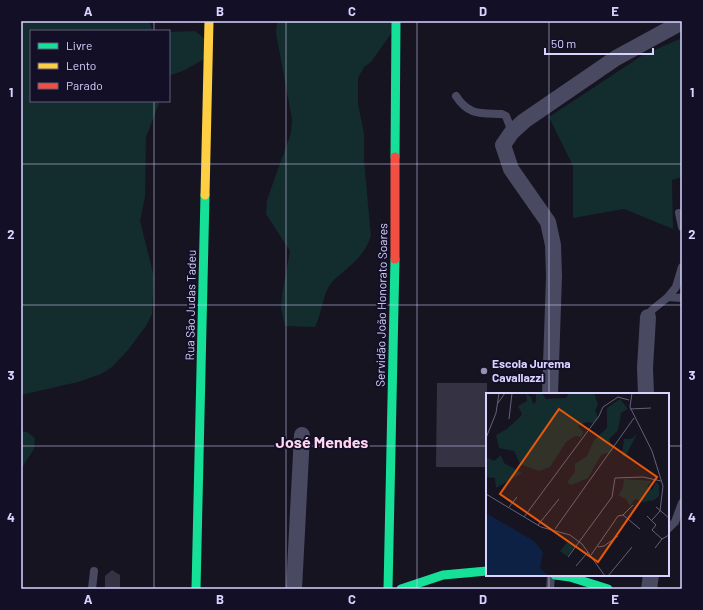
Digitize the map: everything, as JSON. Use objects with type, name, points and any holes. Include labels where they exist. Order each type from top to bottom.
[{"type":"street","name":"Rua São Judas Tadeu","points":[[196,589],[209,21]]},
{"type":"street","name":"Servidão João Honorato Soares","points":[[388,589],[395,289],[396,21]]},
{"type":"street","points":[[550,393],[554,276],[553,245],[548,222],[511,169],[504,145],[512,132],[524,121],[616,58],[682,22]]},
{"type":"street","points":[[646,393],[645,368],[648,317]]},
{"type":"street","points":[[294,589],[302,435]]},
{"type":"street","points":[[401,589],[436,576],[486,571]]},
{"type":"street","points":[[562,576],[608,589]]},
{"type":"street","points":[[649,589],[651,576]]},
{"type":"lane","points":[[456,96],[462,105],[472,112],[502,114],[506,116],[512,132]]},
{"type":"lane","points":[[679,213],[682,227]]},
{"type":"lane","points":[[648,317],[652,310],[668,297],[676,287],[682,267]]},
{"type":"lane","points":[[668,297],[682,298]]},
{"type":"lane","points":[[669,528],[675,522],[682,503]]},
{"type":"lane","points":[[92,589],[94,571]]},
{"type":"lane","points":[[550,589],[551,576]]},
{"type":"green space","points":[[21,21],[149,21],[152,29],[155,30],[30,30],[30,102],[160,102],[146,137],[145,197],[140,221],[154,277],[152,314],[146,326],[128,350],[112,367],[101,374],[78,382],[21,395]]},
{"type":"green space","points":[[277,21],[400,21],[371,62],[364,67],[358,78],[358,104],[364,133],[364,160],[371,236],[360,256],[331,283],[326,293],[315,327],[285,326],[281,308],[290,251],[266,214],[267,200],[291,133],[292,119],[276,33]]},
{"type":"green space","points":[[195,31],[204,38],[206,58],[185,70],[170,76],[170,32]]},
{"type":"green space","points":[[682,38],[682,177],[672,180],[673,229],[624,209],[573,218],[573,166],[549,117],[643,55]]},
{"type":"green space","points":[[21,431],[27,432],[35,438],[34,449],[21,469]]},
{"type":"building","points":[[437,383],[487,383],[486,467],[436,467]]},
{"type":"building","points":[[112,570],[120,575],[120,589],[105,589],[105,576]]},
{"type":"traffic: fast","points":[[395,157],[396,21]]},
{"type":"traffic: fast","points":[[196,589],[205,195]]},
{"type":"traffic: fast","points":[[388,589],[395,259]]},
{"type":"traffic: fast","points":[[401,589],[443,575],[486,571]]},
{"type":"traffic: fast","points":[[562,576],[608,589]]},
{"type":"traffic: slow","points":[[205,195],[209,21]]},
{"type":"traffic: jam","points":[[395,157],[395,259]]},
{"type":"place","name":"Escola Jurema Cavallazzi","points":[[484,371]]},
{"type":"district","name":"José Mendes","points":[[322,442]]}]
